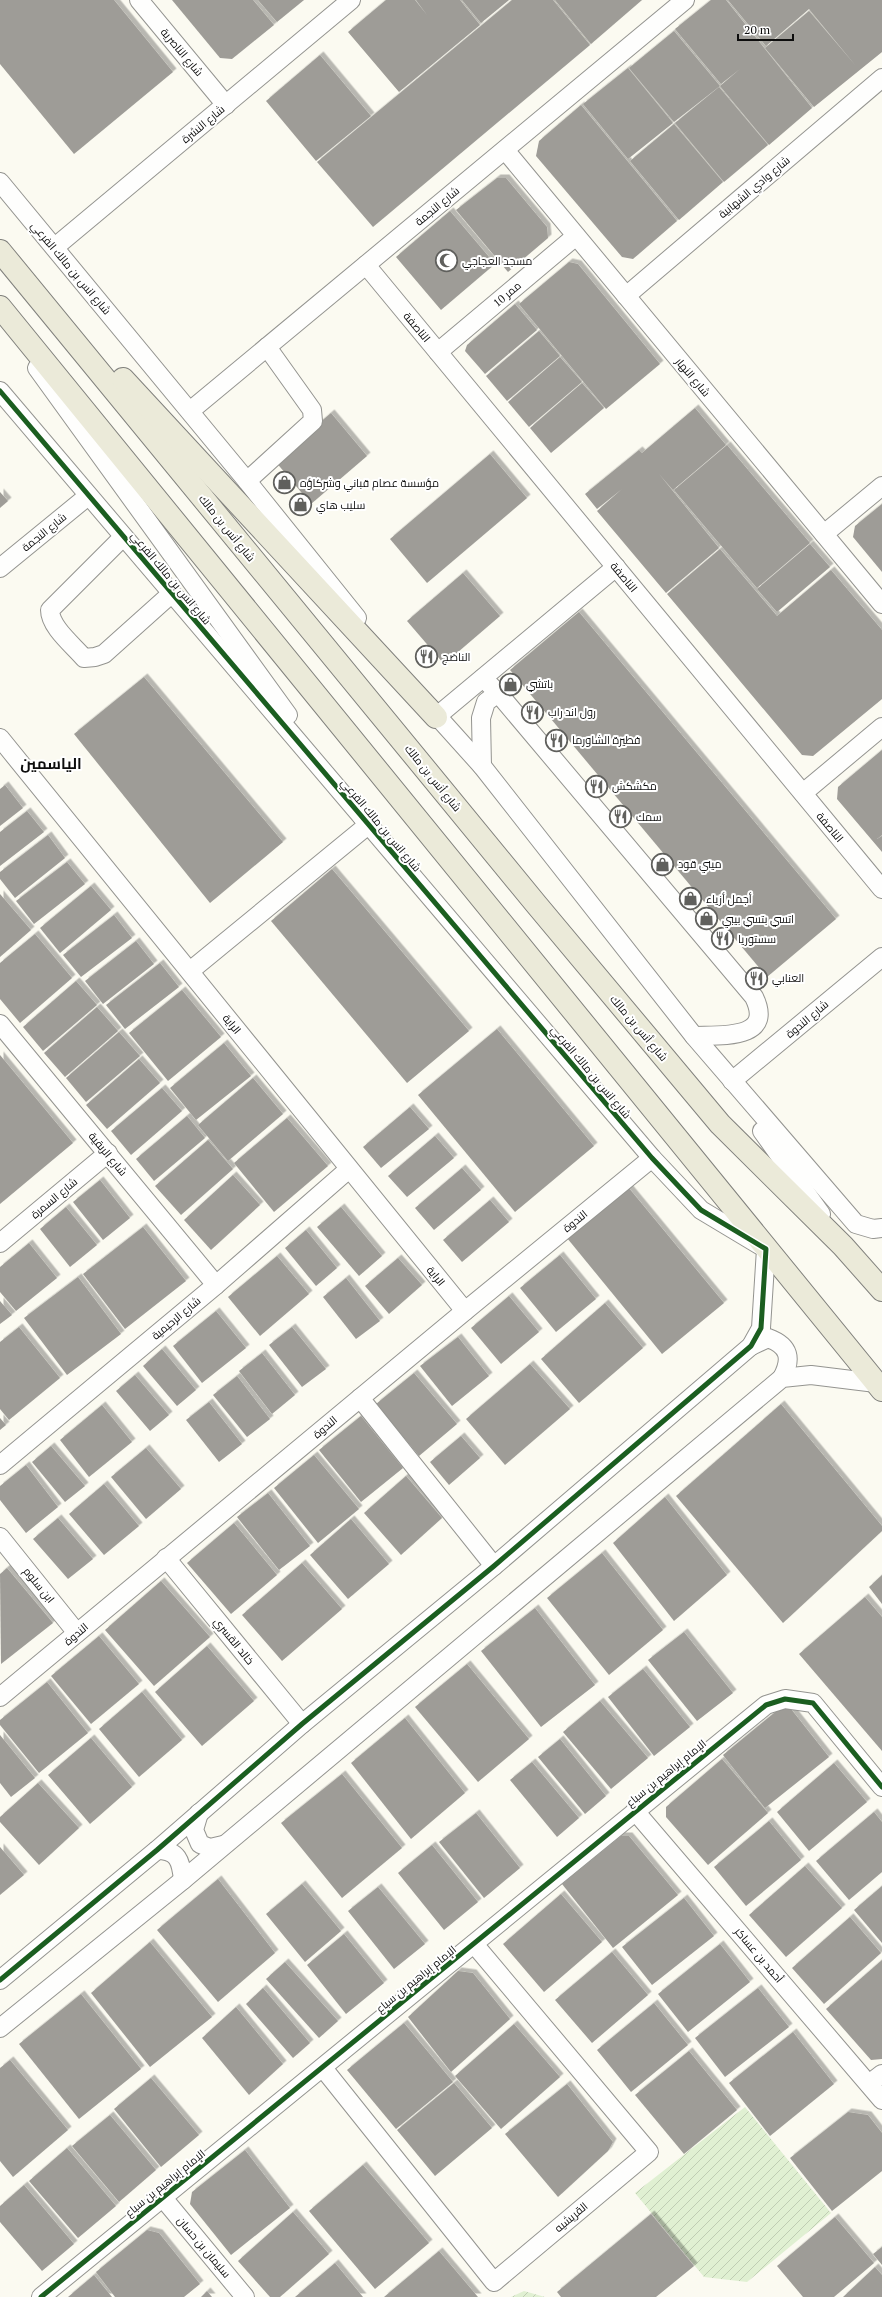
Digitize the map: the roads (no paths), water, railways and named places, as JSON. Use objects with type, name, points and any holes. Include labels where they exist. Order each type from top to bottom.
[{"type":"main road","points":[[0,247],[436,717]]},
{"type":"main road","name":"شارع أنس بن مالك","points":[[0,251],[531,898],[720,1124],[843,1246],[882,1290]]},
{"type":"main road","points":[[0,307],[879,1387]]},
{"type":"street","name":"شارع الناصرية","points":[[139,0],[226,105]]},
{"type":"street","name":"شارع النشرة","points":[[55,247],[351,0]]},
{"type":"street","name":"شارع النجمة","points":[[190,411],[504,150],[675,3]]},
{"type":"street","name":"شارع وادي الشهابية","points":[[626,296],[882,78]]},
{"type":"street","name":"شارع النهار","points":[[504,150],[882,604]]},
{"type":"street","name":"شارع انس بن مالك الفرعي","points":[[0,182],[190,411],[436,717],[482,766],[694,1036],[856,1224],[873,1229],[882,1228]]},
{"type":"street","name":"ممر 10","points":[[438,352],[576,236]]},
{"type":"street","name":"الناصفة","points":[[366,265],[882,889]]},
{"type":"street","points":[[0,317],[368,825],[190,972]]},
{"type":"street","points":[[247,481],[313,421],[314,416],[312,410],[266,347]]},
{"type":"street","name":"شارع انس بن مالك الفرعي","points":[[0,391],[122,537],[652,1158],[701,1210],[766,1249]]},
{"type":"street","points":[[824,534],[882,486]]},
{"type":"street","name":"شارع النجمة","points":[[0,568],[88,496]]},
{"type":"street","points":[[122,537],[50,610],[50,618],[58,628],[84,658],[95,658],[104,654],[171,594]]},
{"type":"street","points":[[436,717],[616,567]]},
{"type":"street","points":[[483,678],[498,693],[754,996],[760,1009],[759,1018],[754,1025],[746,1031],[737,1034],[694,1036]]},
{"type":"street","points":[[482,766],[481,718],[486,702],[498,693]]},
{"type":"street","points":[[803,793],[882,727]]},
{"type":"street","name":"الراية","points":[[0,738],[464,1311]]},
{"type":"street","name":"شارع الندوة","points":[[732,1081],[882,957]]},
{"type":"street","name":"شارع الربقية","points":[[0,1024],[216,1285]]},
{"type":"street","points":[[694,1036],[843,1246]]},
{"type":"street","name":"شارع السمرة","points":[[0,1243],[108,1153]]},
{"type":"street","name":"الندوة","points":[[0,1697],[464,1311],[652,1158]]},
{"type":"street","name":"شارع الرحيمية","points":[[0,1465],[216,1285],[349,1169]]},
{"type":"street","points":[[750,1346],[761,1328],[766,1249]]},
{"type":"street","points":[[0,1980],[157,1850],[302,1724],[494,1566],[750,1346],[768,1338],[778,1341],[785,1348],[789,1365],[782,1378],[183,1880],[0,2028]]},
{"type":"street","points":[[782,1378],[811,1375],[879,1387]]},
{"type":"street","points":[[360,1398],[494,1566]]},
{"type":"street","name":"ابن سلوم","points":[[0,1537],[77,1634]]},
{"type":"street","name":"خالد القسري","points":[[166,1558],[302,1724]]},
{"type":"street","name":"الإمام إبراهيم بن سباع","points":[[41,2297],[766,1705],[785,1699],[813,1703],[882,1788]]},
{"type":"street","name":"أحمد بن عساكر","points":[[636,1811],[876,2079],[882,2100]]},
{"type":"street","points":[[199,1813],[194,1830],[200,1844],[210,1848],[223,1845]]},
{"type":"street","points":[[157,1850],[168,1850],[175,1855],[181,1867],[183,1880]]},
{"type":"street","name":"القريشيه","points":[[323,2068],[494,2282],[649,2152],[474,1944]]},
{"type":"street","name":"سليمان بن حسان","points":[[163,2198],[245,2297]]},
{"type":"place","name":"مسجد العجاجي","points":[[446,261]]},
{"type":"place","name":"مؤسسة عصام قباني وشركاؤه","points":[[284,483]]},
{"type":"place","name":"سليب هاي","points":[[301,505]]},
{"type":"place","name":"الناضج","points":[[427,657]]},
{"type":"place","name":"باتشي","points":[[510,684]]},
{"type":"place","name":"رول اند راب","points":[[533,712]]},
{"type":"place","name":"فطيرة الشاورما","points":[[557,740]]},
{"type":"place","name":"مكشكش","points":[[596,786]]},
{"type":"place","name":"سمك","points":[[621,817]]},
{"type":"place","name":"ميني قود","points":[[662,864]]},
{"type":"place","name":"أجمل أزياء","points":[[691,899]]},
{"type":"place","name":"اتسي بتسي بيبي","points":[[706,919]]},
{"type":"place","name":"سستوريا","points":[[723,939]]},
{"type":"place","name":"العنابي","points":[[757,978]]},
{"type":"district","name":"الياسمين","points":[[51,763]]}]
